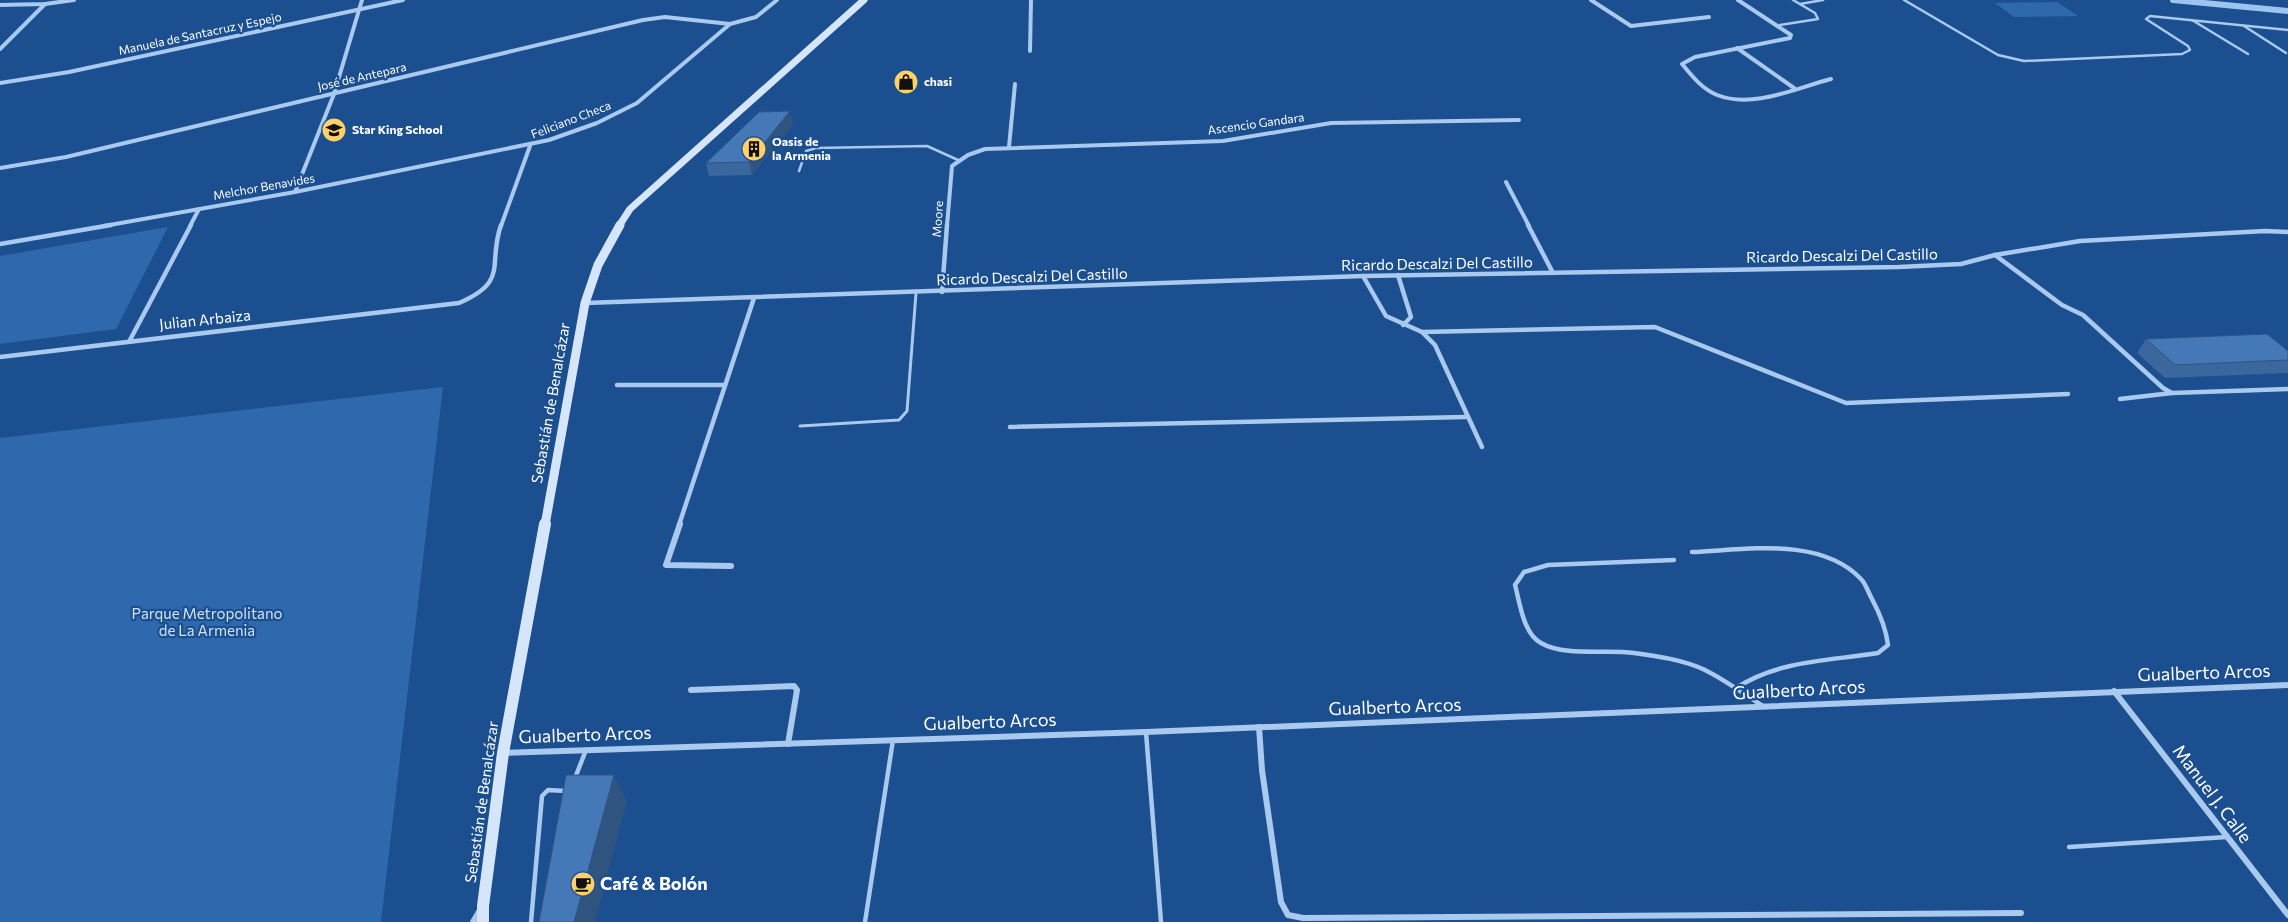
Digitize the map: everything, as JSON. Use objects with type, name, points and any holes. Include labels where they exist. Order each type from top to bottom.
[{"type":"main road","name":"Sebastián de Benalcázar","points":[[483,922],[483,906],[503,753],[585,303],[596,266],[613,233],[630,209],[864,0]]},
{"type":"street","points":[[0,49],[49,0]]},
{"type":"street","points":[[0,5],[45,4],[74,0]]},
{"type":"street","points":[[295,192],[334,94],[362,0]]},
{"type":"street","name":"Manuela de Santacruz y Espejo","points":[[0,84],[69,72],[403,0]]},
{"type":"street","name":"Feliciano Checa","points":[[414,310],[459,303],[475,296],[488,286],[494,275],[498,234],[530,146],[597,123],[637,102],[730,24],[756,17],[777,0]]},
{"type":"street","points":[[1030,51],[1031,0]]},
{"type":"street","points":[[1591,0],[1631,26],[1709,17]]},
{"type":"street","points":[[1738,0],[1780,25],[1791,35],[1790,38],[1695,57],[1682,64],[1690,76],[1721,97],[1743,101],[1831,79]]},
{"type":"street","name":"José de Antepara","points":[[0,168],[66,157],[643,20],[665,17],[730,24]]},
{"type":"street","points":[[1736,48],[1794,88]]},
{"type":"street","points":[[1009,148],[1015,84]]},
{"type":"street","name":"Ascencio Gandara","points":[[958,160],[966,155],[988,148],[1223,141],[1331,123],[1519,120]]},
{"type":"street","name":"Melchor Benavides","points":[[0,244],[295,192],[530,146]]},
{"type":"street","name":"Moore","points":[[942,292],[952,166],[958,160]]},
{"type":"street","points":[[1506,182],[1553,273]]},
{"type":"street","points":[[130,340],[199,209]]},
{"type":"street","name":"Ricardo Descalzi Del Castillo","points":[[585,303],[1398,275],[1899,267],[1961,264],[1995,255],[2080,241],[2288,232]]},
{"type":"street","points":[[1995,255],[2062,305],[2083,315],[2164,388],[2172,393]]},
{"type":"street","points":[[1398,275],[1411,317],[1403,325]]},
{"type":"street","points":[[1364,276],[1386,316],[1422,332],[1654,327],[1846,403],[2068,394]]},
{"type":"street","points":[[731,566],[666,565],[754,298]]},
{"type":"street","name":"Julian Arbaiza","points":[[0,357],[130,340],[414,310]]},
{"type":"street","points":[[1422,332],[1435,345],[1466,417],[1482,447]]},
{"type":"street","points":[[617,386],[725,385]]},
{"type":"street","points":[[2120,399],[2172,393],[2288,389]]},
{"type":"street","points":[[1010,427],[1466,417]]},
{"type":"street","name":"Gualberto Arcos","points":[[503,753],[1146,732],[2288,685]]},
{"type":"street","points":[[691,690],[794,686],[797,690],[788,744]]},
{"type":"street","name":"Manuel J. Calle","points":[[2114,691],[2288,915]]},
{"type":"street","points":[[1259,727],[1262,770],[1280,902],[1288,915],[1303,918],[2021,913]]},
{"type":"street","points":[[472,922],[483,906]]},
{"type":"lane","points":[[1780,25],[1818,20],[1815,13],[1793,0]]},
{"type":"lane","points":[[1800,4],[1823,0]]},
{"type":"lane","points":[[1904,0],[1998,55],[2024,61],[2182,54],[2190,50],[2188,46],[2146,19],[2160,16],[2288,30]]},
{"type":"lane","points":[[2190,19],[2248,54]]},
{"type":"lane","points":[[2242,24],[2286,53]]},
{"type":"lane","points":[[799,171],[806,151],[816,148],[926,146],[958,160]]},
{"type":"lane","points":[[800,426],[899,420],[904,417],[916,293]]},
{"type":"lane","points":[[1692,552],[1795,550],[1818,554],[1840,564],[1860,579],[1882,616],[1888,645],[1878,653],[1792,664],[1768,670],[1748,679],[1736,688]]},
{"type":"lane","points":[[1674,560],[1548,565],[1529,569],[1519,574],[1515,585],[1531,633],[1539,642],[1554,648],[1634,653],[1672,660],[1704,670],[1764,706]]},
{"type":"lane","points":[[1146,732],[1161,922]]},
{"type":"lane","points":[[865,922],[893,740]]},
{"type":"lane","points":[[531,922],[542,796],[548,790],[570,790],[586,750]]},
{"type":"lane","points":[[2069,847],[2227,837]]},
{"type":"green space","points":[[2057,2],[2078,16],[2014,17],[1995,3]]},
{"type":"green space","points":[[168,227],[116,329],[0,344],[0,256]]},
{"type":"green space","name":"Parque Metropolitano de La Armenia","points":[[443,387],[381,922],[0,922],[0,438]]},
{"type":"building","points":[[790,111],[749,162],[706,163],[759,112]]},
{"type":"building","points":[[2267,334],[2288,351],[2288,360],[2175,365],[2146,339]]},
{"type":"building","points":[[566,775],[614,775],[574,922],[539,922]]},
{"type":"waterway","points":[[2173,0],[2288,11]]},
{"type":"place","name":"chasi","points":[[906,82]]},
{"type":"place","name":"Star King School","points":[[334,130]]},
{"type":"place","name":"Oasis de la Armenia","points":[[754,149]]},
{"type":"place","name":"Café & Bolón","points":[[583,884]]}]
